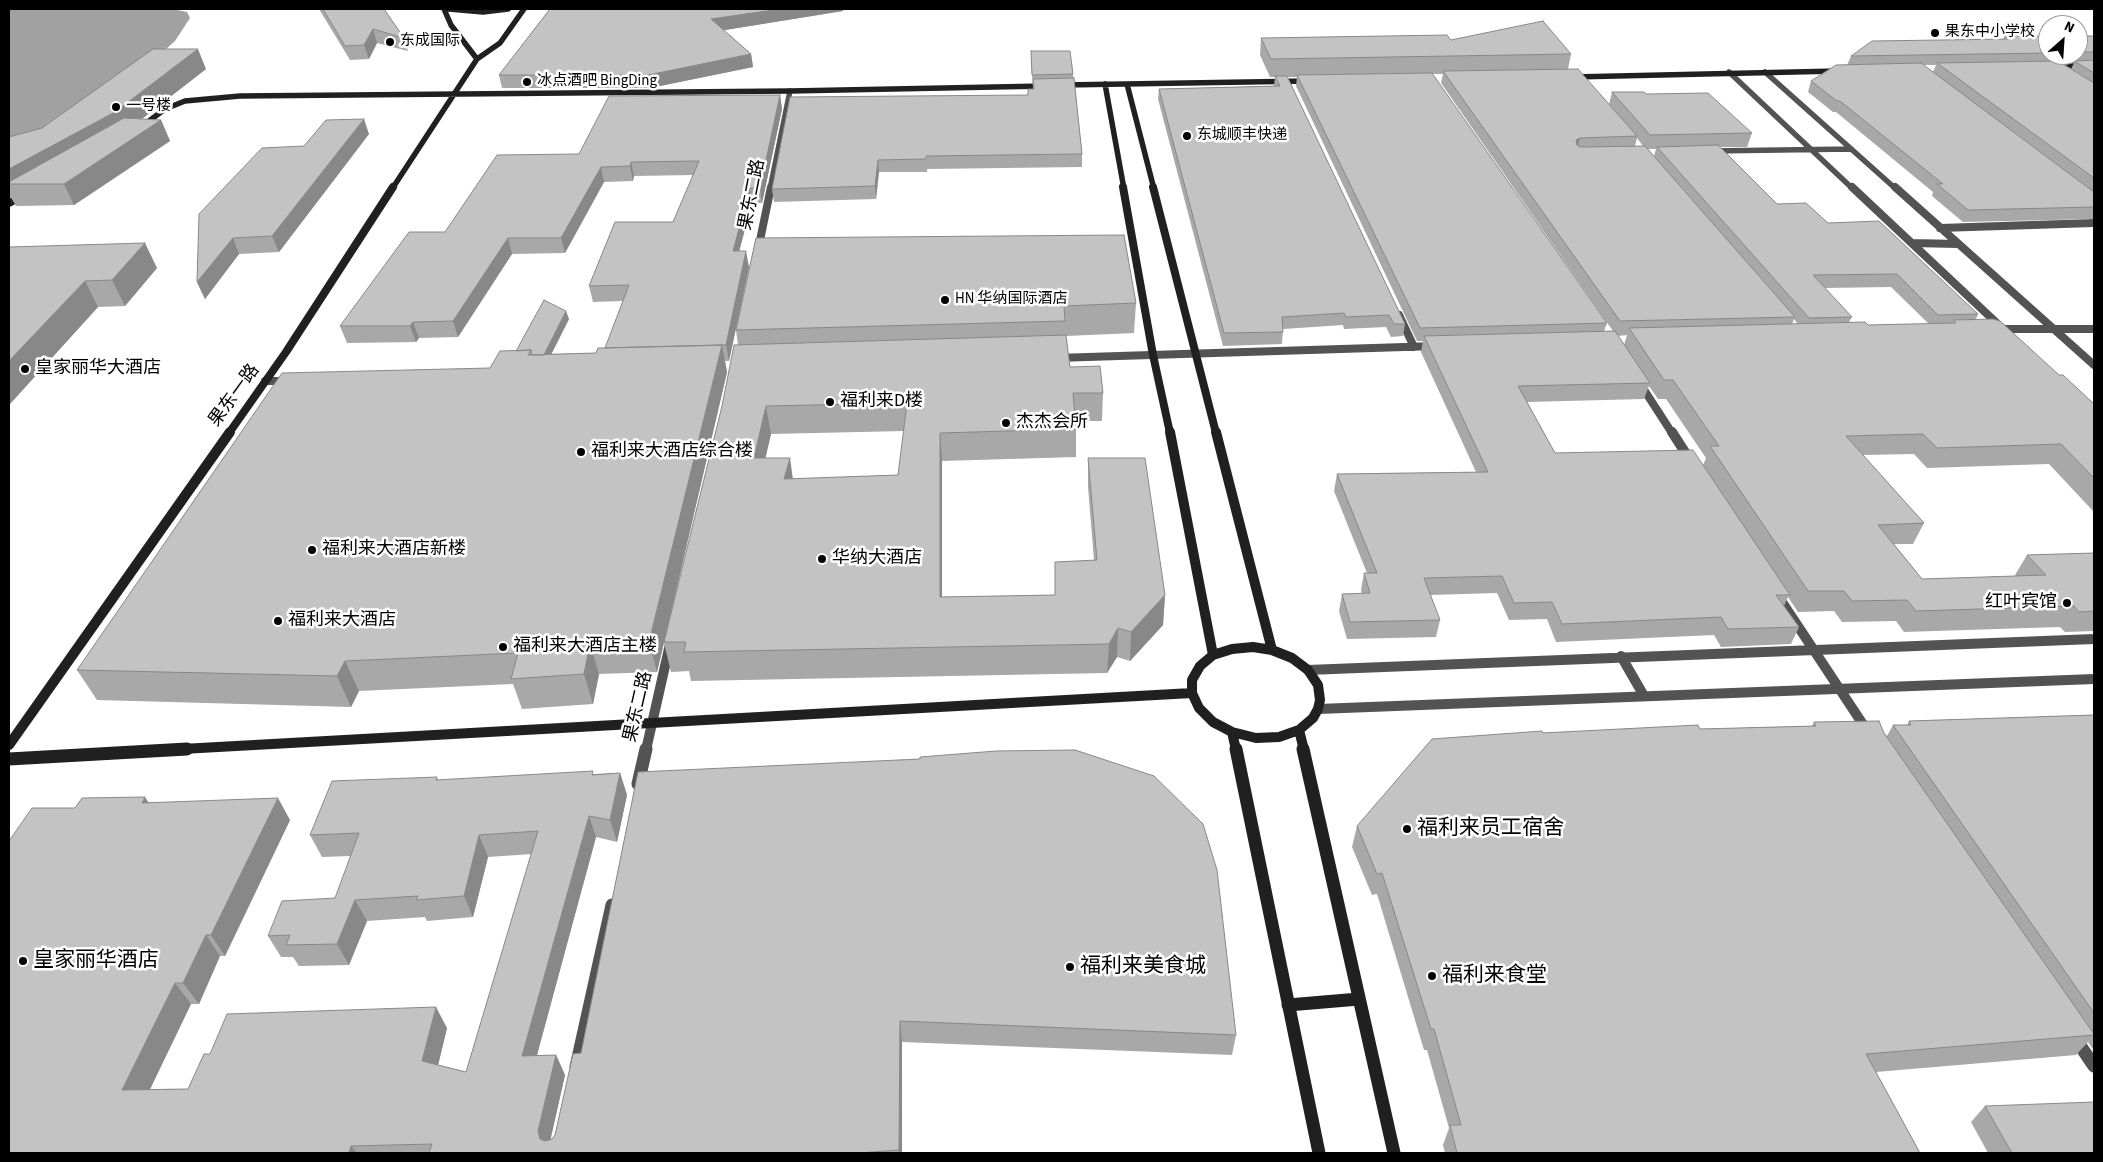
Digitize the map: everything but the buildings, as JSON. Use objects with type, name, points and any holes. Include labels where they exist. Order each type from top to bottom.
[{"type":"street","points":[[444,9],[451,25],[477,59],[500,43],[524,9]]},
{"type":"street","points":[[449,9],[474,12],[508,9]]},
{"type":"street","name":"果东一路","points":[[9,745],[265,381],[477,59]]},
{"type":"street","points":[[2052,66],[2061,72]]},
{"type":"street","points":[[2043,67],[2094,66]]},
{"type":"street","points":[[1568,77],[1841,71]]},
{"type":"street","points":[[1729,72],[2010,336]]},
{"type":"street","points":[[1765,72],[2094,365]]},
{"type":"street","points":[[1578,77],[1584,84]]},
{"type":"street","points":[[136,131],[165,109],[185,102],[240,96],[790,91],[1318,81]]},
{"type":"street","points":[[1289,82],[1293,90]]},
{"type":"street","points":[[1105,84],[1153,355],[1178,469],[1213,655]]},
{"type":"street","points":[[1127,84],[1272,650]]},
{"type":"street","name":"果东二路","points":[[755,265],[790,91]]},
{"type":"street","points":[[1702,152],[1851,149]]},
{"type":"street","points":[[9,203],[34,190]]},
{"type":"street","points":[[1940,228],[2094,223]]},
{"type":"street","points":[[1912,243],[1958,244]]},
{"type":"street","points":[[1397,311],[1414,347]]},
{"type":"street","points":[[1984,330],[2094,329]]},
{"type":"street","points":[[1043,358],[1444,346]]},
{"type":"street","points":[[1634,374],[1694,466]]},
{"type":"street","points":[[265,381],[295,380]]},
{"type":"street","points":[[1774,590],[1872,738]]},
{"type":"street","name":"果东二路","points":[[635,798],[672,637]]},
{"type":"street","points":[[1308,670],[1812,648],[2094,639]]},
{"type":"street","points":[[1253,647],[1272,650],[1292,658],[1308,670],[1318,685],[1320,700],[1318,710],[1313,718],[1299,730],[1279,737],[1256,738],[1232,732],[1213,722],[1199,708],[1192,693],[1192,680],[1200,666],[1213,655],[1232,649],[1253,647]]},
{"type":"street","points":[[1621,656],[1644,696]]},
{"type":"street","points":[[1318,710],[2094,679]]},
{"type":"street","points":[[9,759],[1192,693]]},
{"type":"street","points":[[1299,730],[1394,1153]]},
{"type":"street","points":[[1232,732],[1319,1153]]},
{"type":"street","points":[[574,1076],[614,893]]},
{"type":"street","points":[[1288,1005],[1360,999]]},
{"type":"street","points":[[2066,1025],[2094,1066]]},
{"type":"shaded area","points":[[9,9],[172,9],[187,12],[190,18],[175,41],[156,58],[9,152]]},
{"type":"place","name":"果东中小学校","points":[[1935,33]]},
{"type":"place","name":"东成国际","points":[[390,42]]},
{"type":"place","name":"冰点酒吧 BingDing","points":[[527,82]]},
{"type":"place","name":"一号楼","points":[[116,107]]},
{"type":"place","name":"东城顺丰快递","points":[[1187,136]]},
{"type":"place","name":"HN 华纳国际酒店","points":[[945,300]]},
{"type":"place","name":"皇家丽华大酒店","points":[[25,369]]},
{"type":"place","name":"福利来D楼","points":[[830,402]]},
{"type":"place","name":"杰杰会所","points":[[1006,423]]},
{"type":"place","name":"福利来大酒店综合楼","points":[[581,452]]},
{"type":"place","name":"福利来大酒店新楼","points":[[312,550]]},
{"type":"place","name":"华纳大酒店","points":[[822,559]]},
{"type":"place","name":"红叶宾馆","points":[[2067,603]]},
{"type":"place","name":"福利来大酒店","points":[[278,621]]},
{"type":"place","name":"福利来大酒店主楼","points":[[503,647]]},
{"type":"place","name":"福利来员工宿舍","points":[[1407,829]]},
{"type":"place","name":"皇家丽华酒店","points":[[23,961]]},
{"type":"place","name":"福利来美食城","points":[[1070,967]]},
{"type":"place","name":"福利来食堂","points":[[1432,976]]}]
